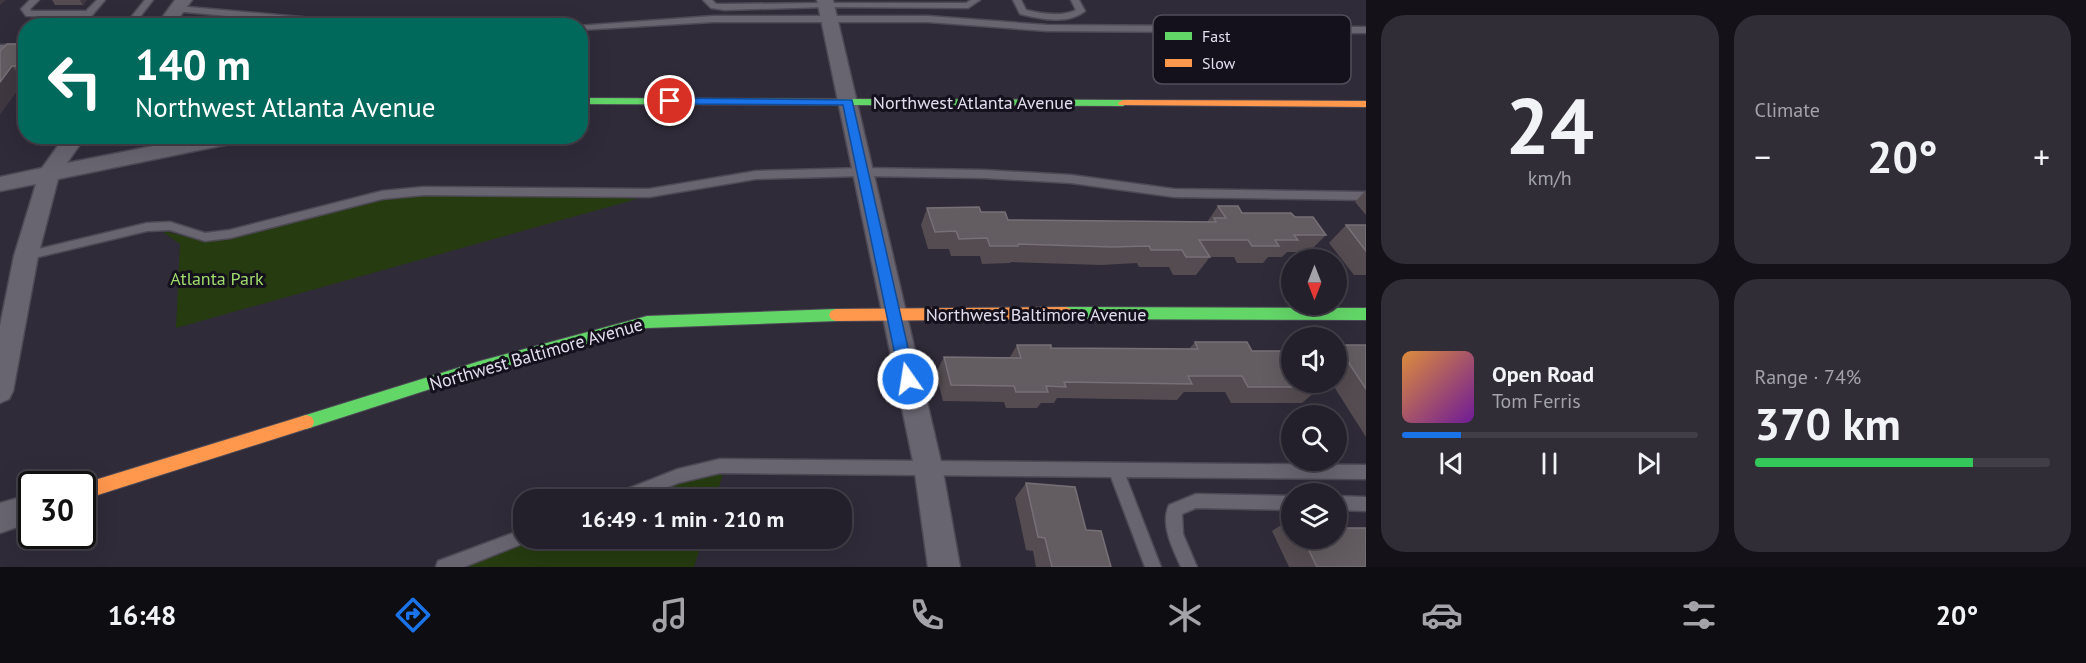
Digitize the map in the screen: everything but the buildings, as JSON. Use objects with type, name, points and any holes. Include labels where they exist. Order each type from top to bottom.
[{"type":"street","points":[[170,18],[180,4]]},
{"type":"street","points":[[827,8],[928,466],[944,567]]},
{"type":"street","name":"Northwest Atlanta Avenue","points":[[588,101],[1366,104]]},
{"type":"street","points":[[0,390],[26,256],[49,174],[70,144]]},
{"type":"street","points":[[0,184],[199,144]]},
{"type":"street","name":"Northwest Baltimore Avenue","points":[[96,488],[480,368],[647,322],[893,314],[1366,314]]},
{"type":"street","points":[[0,518],[18,512]]},
{"type":"lane","points":[[35,0],[26,9],[30,14],[88,14]]},
{"type":"lane","points":[[85,18],[101,0]]},
{"type":"lane","points":[[134,18],[149,0]]},
{"type":"lane","points":[[707,0],[714,6],[725,7],[786,5]]},
{"type":"lane","points":[[722,0],[733,5],[827,8],[1047,28],[1153,29]]},
{"type":"lane","points":[[588,27],[713,19],[827,8],[968,6],[975,0]]},
{"type":"lane","points":[[1017,0],[1023,12],[1035,16],[1075,15],[1081,11],[1075,0]]},
{"type":"lane","points":[[180,4],[289,18]]},
{"type":"lane","points":[[1351,30],[1366,30]]},
{"type":"lane","points":[[0,48],[18,48]]},
{"type":"lane","points":[[26,256],[147,227],[170,226],[205,237],[230,234],[382,195],[424,191],[649,193],[706,181],[756,175],[863,172],[984,174],[1071,179],[1174,193],[1366,196]]},
{"type":"lane","points":[[645,489],[678,476],[720,466],[928,466],[1366,472]]},
{"type":"lane","points":[[1116,470],[1154,567]]},
{"type":"lane","points":[[1189,567],[1175,534],[1174,510],[1196,501],[1281,503]]},
{"type":"lane","points":[[1347,503],[1366,504]]},
{"type":"lane","points":[[444,567],[513,540]]},
{"type":"green space","name":"Atlanta Park","points":[[422,192],[562,194],[637,199],[176,328],[180,244],[160,230],[202,241],[226,240],[382,197]]},
{"type":"green space","points":[[724,471],[718,489],[655,489],[677,480]]},
{"type":"green space","points":[[513,544],[513,549],[700,549],[694,567],[453,567]]},
{"type":"traffic: fast","points":[[588,101],[1123,103]]},
{"type":"traffic: fast","points":[[1066,313],[1366,314]]},
{"type":"traffic: fast","points":[[306,422],[480,367],[647,322],[836,315]]},
{"type":"traffic: slow","points":[[1123,103],[1366,104]]},
{"type":"traffic: slow","points":[[836,315],[1066,313]]},
{"type":"traffic: slow","points":[[96,488],[306,422]]},
{"type":"route","points":[[670,101],[848,102],[908,379]]}]
